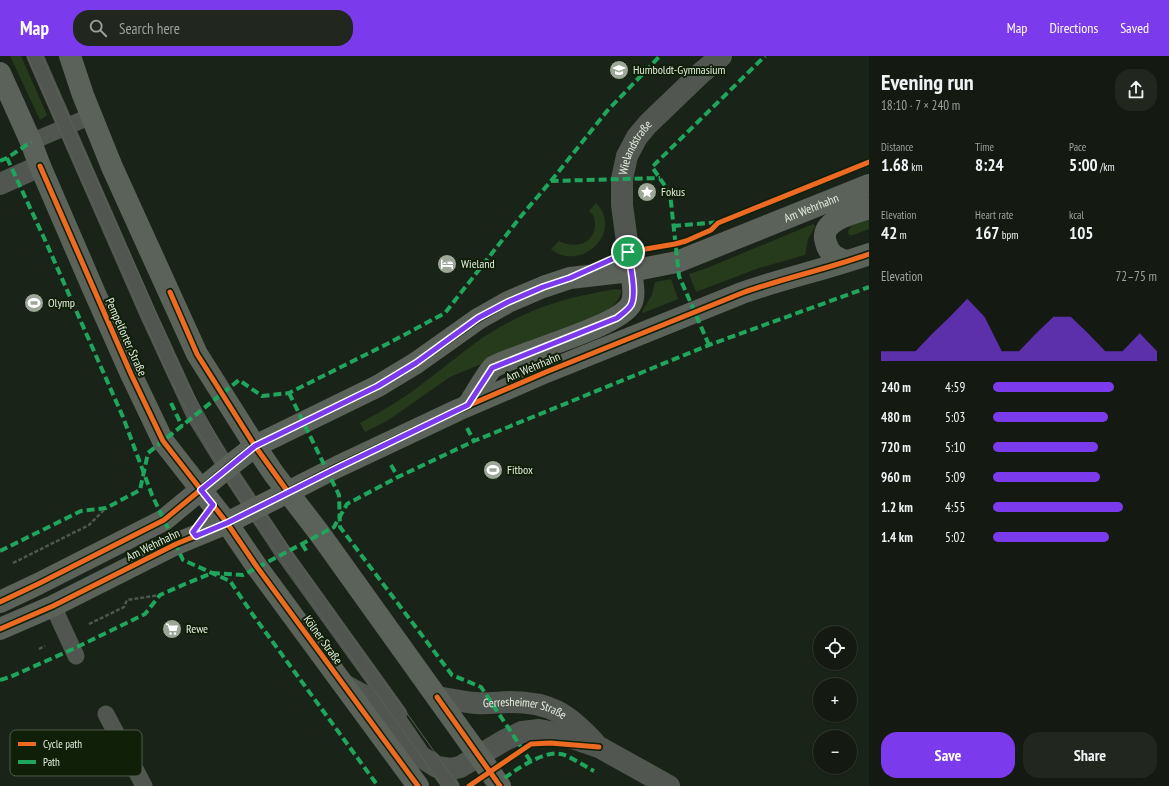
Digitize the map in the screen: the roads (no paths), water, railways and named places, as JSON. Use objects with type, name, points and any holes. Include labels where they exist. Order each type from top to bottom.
[{"type":"street","points":[[59,56],[83,95]]},
{"type":"street","points":[[70,56],[83,95],[112,167],[197,354],[274,474],[500,786]]},
{"type":"street","name":"Wielandstraße","points":[[631,271],[622,205],[622,179],[628,156],[637,137],[648,124],[721,56]]},
{"type":"street","name":"Pempelforter Straße","points":[[0,73],[97,298],[155,425],[163,441],[207,497]]},
{"type":"street","points":[[0,184],[40,166]]},
{"type":"street","name":"Am Wehrhahn","points":[[0,602],[207,497],[227,468],[255,446],[378,386],[416,363],[478,318],[508,302],[543,287],[570,278],[631,271],[677,262],[869,185]]},
{"type":"street","points":[[846,261],[835,257],[828,250],[824,234],[827,227],[832,222],[869,208]]},
{"type":"street","name":"Am Wehrhahn","points":[[0,629],[53,606],[176,544],[227,523],[468,405],[742,293],[776,281],[869,254]]},
{"type":"street","points":[[468,405],[492,368],[617,318],[630,306],[633,300],[631,271]]},
{"type":"street","name":"Kölner Straße","points":[[207,497],[227,523],[257,568],[418,786]]},
{"type":"street","name":"Kölner Straße","points":[[344,685],[388,709],[420,756],[437,767]]},
{"type":"street","name":"Gerresheimer Straße","points":[[437,697],[476,703],[517,702],[543,705],[556,710],[578,726],[599,747]]},
{"type":"street","name":"Gerresheimer Straße","points":[[437,767],[451,770],[460,767],[505,740],[522,732],[539,730],[561,734],[599,747],[669,786]]},
{"type":"lane","points":[[35,56],[184,393],[196,416],[227,468],[295,569],[451,786]]},
{"type":"lane","points":[[31,142],[91,116]]},
{"type":"lane","points":[[53,606],[76,656]]},
{"type":"lane","points":[[106,714],[114,730]]},
{"type":"lane","points":[[139,776],[144,786]]},
{"type":"tram line","points":[[27,56],[168,375],[196,427],[226,479],[248,512],[442,786]]},
{"type":"tram line","points":[[42,56],[188,385],[232,464],[290,550],[459,786]]},
{"type":"place","name":"Humboldt-Gymnasium","points":[[619,70]]},
{"type":"place","name":"Fokus","points":[[647,192]]},
{"type":"place","name":"Wieland","points":[[447,264]]},
{"type":"place","name":"Olymp","points":[[34,303]]},
{"type":"place","name":"Fitbox","points":[[493,470]]},
{"type":"place","name":"Rewe","points":[[172,629]]}]
